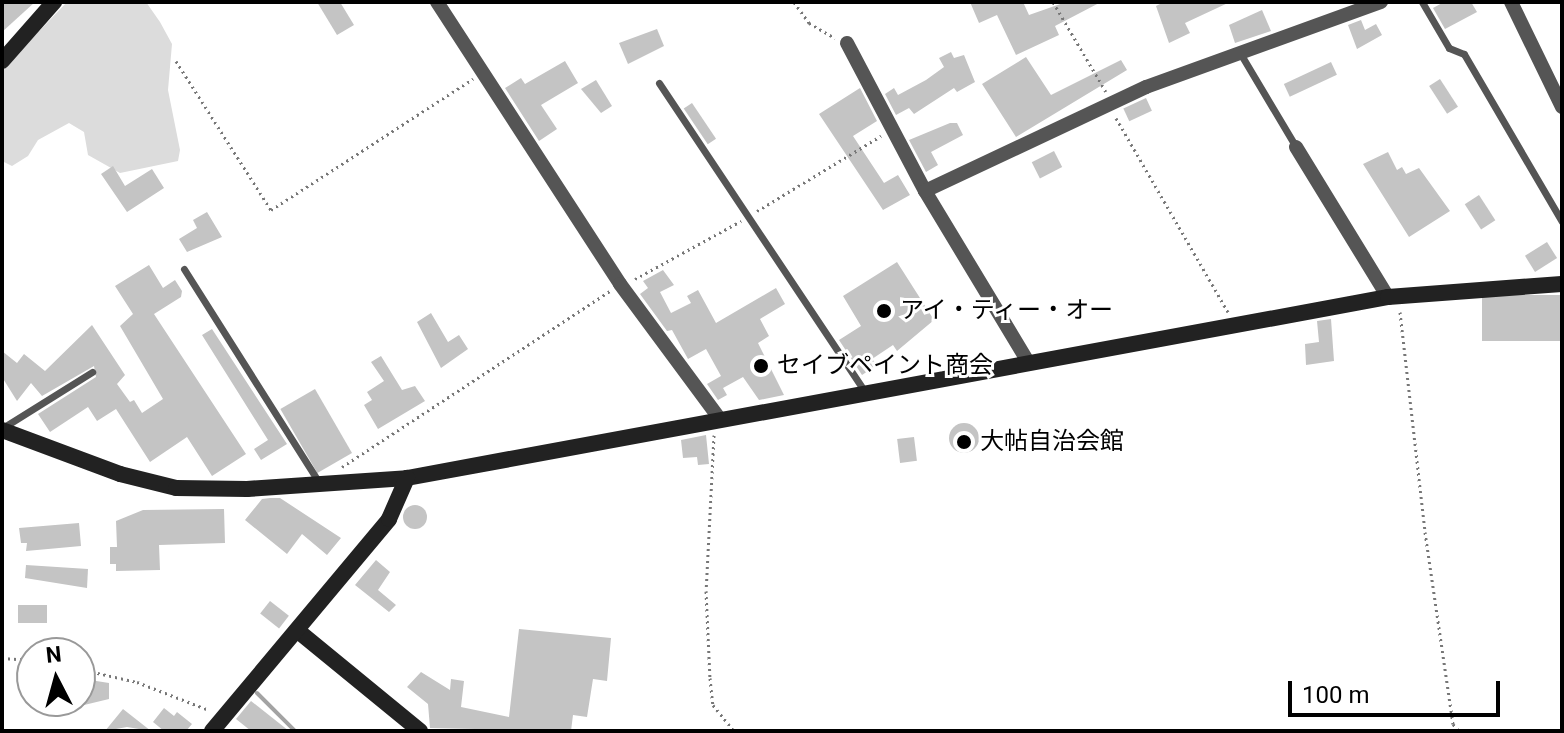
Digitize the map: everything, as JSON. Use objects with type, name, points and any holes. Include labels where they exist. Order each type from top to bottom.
[{"type":"street","points":[[2,61],[54,2]]},
{"type":"street","points":[[437,2],[621,286],[717,420]]},
{"type":"street","points":[[925,191],[1110,102],[1381,2]]},
{"type":"street","points":[[1511,2],[1562,107]]},
{"type":"street","points":[[847,43],[894,127],[925,191],[1028,362]]},
{"type":"street","points":[[1296,147],[1393,297]]},
{"type":"street","points":[[2,429],[120,474],[176,488],[320,485],[407,478],[864,390],[1393,297],[1562,284]]},
{"type":"street","points":[[212,731],[298,631],[400,504],[407,478]]},
{"type":"street","points":[[298,631],[420,731]]},
{"type":"lane","points":[[1422,2],[1449,48],[1464,54],[1562,222]]},
{"type":"lane","points":[[1240,53],[1296,147]]},
{"type":"lane","points":[[659,83],[864,390]]},
{"type":"lane","points":[[184,269],[320,485]]},
{"type":"lane","points":[[2,429],[92,372]]},
{"type":"path","points":[[794,2],[809,23],[847,43]]},
{"type":"path","points":[[1053,2],[1110,102],[1132,154],[1236,325]]},
{"type":"path","points":[[176,61],[271,210],[483,73]]},
{"type":"path","points":[[320,485],[364,449],[621,286],[749,216],[894,127]]},
{"type":"path","points":[[1393,297],[1453,724],[1459,731]]},
{"type":"path","points":[[717,420],[706,591],[710,678],[713,705],[734,731]]},
{"type":"path","points":[[96,673],[137,682],[224,716]]},
{"type":"shaded area","points":[[67,2],[146,2],[160,22],[172,44],[168,90],[180,150],[178,161],[120,173],[88,155],[84,132],[69,123],[38,140],[28,156],[12,166],[2,161],[2,70]]},
{"type":"building","points":[[2,2],[35,2],[2,32]]},
{"type":"building","points":[[317,2],[340,2],[354,25],[337,35]]},
{"type":"building","points":[[970,2],[1023,2],[1029,15],[1066,2],[1101,2],[1055,26],[1059,35],[1016,55],[997,15],[979,23]]},
{"type":"building","points":[[1164,2],[1230,2],[1185,23],[1190,33],[1169,43],[1156,6]]},
{"type":"building","points":[[1444,2],[1471,2],[1477,12],[1445,29],[1433,8]]},
{"type":"building","points":[[1262,10],[1271,31],[1235,43],[1229,25]]},
{"type":"building","points":[[1361,20],[1365,30],[1376,24],[1382,35],[1357,49],[1348,25]]},
{"type":"building","points":[[657,29],[664,46],[628,64],[619,43]]},
{"type":"building","points":[[951,52],[954,58],[964,55],[975,82],[957,92],[954,88],[914,114],[909,108],[896,115],[885,94],[894,88],[898,95],[926,80],[944,67],[939,58]]},
{"type":"building","points":[[1026,57],[1051,95],[1121,60],[1127,70],[1016,137],[982,84]]},
{"type":"building","points":[[565,61],[578,83],[541,105],[557,129],[539,141],[505,88],[521,78],[525,84]]},
{"type":"building","points":[[1331,62],[1337,75],[1290,97],[1284,84]]},
{"type":"building","points":[[1440,79],[1458,107],[1447,114],[1429,86]]},
{"type":"building","points":[[596,80],[612,106],[601,113],[581,89]]},
{"type":"building","points":[[860,88],[877,121],[853,136],[884,183],[898,175],[910,195],[883,210],[819,114]]},
{"type":"building","points":[[1146,98],[1152,111],[1129,121],[1123,109]]},
{"type":"building","points":[[692,103],[716,139],[708,144],[684,109]]},
{"type":"building","points":[[957,123],[963,135],[931,152],[938,165],[926,172],[909,140]]},
{"type":"building","points":[[1054,151],[1062,167],[1040,178],[1032,162]]},
{"type":"building","points":[[1388,152],[1397,170],[1402,167],[1406,174],[1419,168],[1450,211],[1409,237],[1363,164]]},
{"type":"building","points":[[113,166],[125,186],[152,169],[164,188],[127,212],[101,174]]},
{"type":"building","points":[[1479,195],[1495,220],[1481,229],[1465,204]]},
{"type":"building","points":[[207,212],[222,237],[187,252],[179,239],[197,228],[193,220]]},
{"type":"building","points":[[1547,242],[1557,258],[1535,272],[1525,256]]},
{"type":"building","name":"アイ・ティー・オー","points":[[897,262],[934,320],[897,351],[893,345],[872,359],[877,365],[862,375],[839,340],[861,326],[843,296]]},
{"type":"building","points":[[149,265],[163,288],[175,280],[182,291],[181,297],[154,314],[246,454],[212,476],[187,437],[150,462],[116,409],[97,421],[88,407],[50,432],[38,414],[96,377],[94,366],[42,396],[31,383],[17,401],[2,377],[2,351],[17,363],[24,354],[45,371],[92,325],[125,375],[117,384],[130,402],[134,400],[142,413],[163,399],[120,326],[133,314],[115,286]]},
{"type":"building","points":[[663,270],[674,285],[660,292],[671,313],[691,303],[687,296],[698,290],[716,323],[776,288],[785,304],[760,319],[769,336],[758,343],[784,395],[759,400],[743,377],[723,388],[727,395],[718,400],[707,384],[721,376],[706,349],[688,359],[672,330],[667,331],[640,294],[648,288],[643,281]]},
{"type":"building","points":[[1482,295],[1562,295],[1562,341],[1482,341]]},
{"type":"building","points":[[431,313],[448,342],[459,335],[468,349],[441,368],[417,322]]},
{"type":"building","points":[[1331,319],[1334,361],[1306,365],[1305,344],[1319,342],[1317,321]]},
{"type":"building","points":[[212,329],[287,444],[261,460],[254,449],[268,440],[202,335]]},
{"type":"building","points":[[381,356],[402,390],[415,386],[425,401],[378,429],[364,405],[372,400],[367,392],[384,381],[371,362]]},
{"type":"building","points":[[315,389],[352,453],[317,473],[280,409]]},
{"type":"building","name":"大帖自治会館","points":[[964,423],[975,427],[979,438],[975,449],[964,453],[953,449],[949,438],[953,427]]},
{"type":"building","points":[[706,435],[709,464],[698,465],[697,457],[683,458],[681,440]]},
{"type":"building","points":[[914,437],[917,461],[900,463],[897,439]]},
{"type":"building","points":[[280,498],[341,538],[327,555],[302,534],[287,554],[245,520],[262,499]]},
{"type":"building","points":[[410,505],[420,505],[427,512],[427,522],[420,529],[410,529],[403,522],[403,512]]},
{"type":"building","points":[[224,509],[225,543],[159,545],[160,570],[116,571],[116,564],[110,564],[110,547],[117,547],[116,521],[143,510]]},
{"type":"building","points":[[79,523],[81,546],[26,551],[27,543],[21,543],[19,528]]},
{"type":"building","points":[[376,560],[390,572],[378,590],[396,605],[389,612],[355,585]]},
{"type":"building","points":[[26,565],[88,569],[87,588],[25,578]]},
{"type":"building","points":[[270,601],[289,616],[279,628],[260,614]]},
{"type":"building","points":[[18,605],[47,605],[47,623],[18,623]]},
{"type":"building","points":[[519,629],[611,638],[607,681],[593,679],[587,717],[573,715],[571,731],[430,728],[428,704],[407,687],[421,672],[450,690],[451,679],[464,681],[461,707],[509,717]]},
{"type":"building","points":[[96,681],[109,683],[109,699],[96,702]]},
{"type":"building","points":[[251,701],[289,731],[251,731],[236,719]]},
{"type":"building","points":[[164,708],[174,716],[177,712],[192,724],[186,731],[164,731],[153,722]]},
{"type":"building","points":[[123,709],[151,731],[127,727],[105,731]]},
{"type":"waterway","points":[[257,693],[295,731]]},
{"type":"place","name":"アイ・ティー・オー","points":[[884,311]]},
{"type":"place","name":"セイブペイント商会","points":[[761,366]]},
{"type":"place","name":"大帖自治会館","points":[[964,442]]}]
